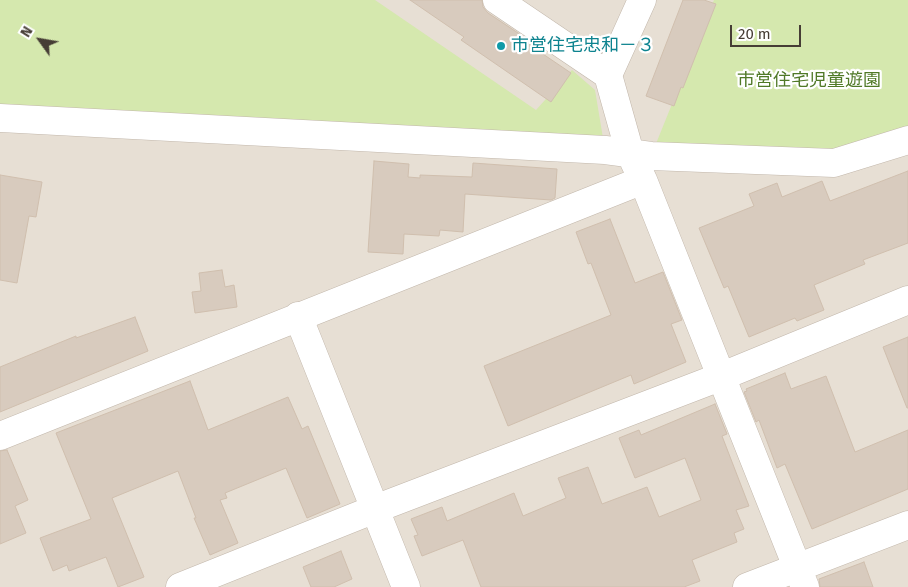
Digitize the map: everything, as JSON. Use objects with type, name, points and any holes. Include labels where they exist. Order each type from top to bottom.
[{"type":"street","points":[[497,0],[608,75]]},
{"type":"street","points":[[642,0],[608,75],[630,153],[643,180],[801,577]]},
{"type":"street","points":[[0,118],[605,150],[651,156],[834,163],[908,140]]},
{"type":"street","points":[[0,436],[643,180]]},
{"type":"street","points":[[180,587],[376,509],[720,377],[908,300]]},
{"type":"street","points":[[298,316],[406,587]]},
{"type":"street","points":[[747,587],[801,577],[908,525]]},
{"type":"shaded area","points":[[0,0],[908,0],[908,587],[0,587]]},
{"type":"green space","points":[[0,0],[375,0],[536,110],[572,70],[595,90],[605,150],[0,118]]},
{"type":"green space","name":"市営住宅児童遊園","points":[[714,0],[908,0],[908,140],[834,163],[651,156]]},
{"type":"building","name":"市営住宅忠和－３","points":[[410,0],[482,0],[483,7],[488,13],[539,47],[537,50],[571,73],[551,102],[461,40],[464,37]]},
{"type":"building","points":[[683,0],[704,0],[716,4],[674,106],[646,96]]},
{"type":"building","points":[[374,161],[409,164],[408,177],[420,178],[420,175],[472,177],[473,163],[557,169],[555,198],[551,200],[465,194],[463,232],[440,230],[439,236],[404,234],[403,254],[368,252]]},
{"type":"building","points":[[908,171],[908,243],[863,260],[865,264],[814,285],[824,310],[797,321],[795,318],[749,337],[728,286],[724,288],[699,228],[754,206],[749,194],[777,183],[782,197],[822,181],[830,201]]},
{"type":"building","points":[[0,175],[42,182],[36,217],[29,216],[17,283],[0,280]]},
{"type":"building","points":[[610,219],[635,283],[663,272],[682,320],[671,324],[686,362],[634,384],[631,375],[508,426],[484,366],[611,315],[591,263],[588,264],[576,232]]},
{"type":"building","points":[[222,270],[225,287],[234,285],[237,307],[195,313],[192,292],[201,291],[199,273]]},
{"type":"building","points":[[135,317],[148,351],[0,412],[0,367],[76,336],[76,338]]},
{"type":"building","points":[[908,337],[908,408],[907,408],[883,347]]},
{"type":"building","points":[[785,373],[791,389],[826,376],[855,452],[908,430],[908,489],[812,529],[785,464],[777,468],[759,420],[756,422],[744,392],[747,391],[746,389]]},
{"type":"building","points":[[190,381],[208,430],[288,397],[302,429],[308,426],[340,504],[307,518],[286,468],[225,493],[227,498],[220,500],[238,543],[210,555],[194,518],[196,518],[178,471],[112,498],[144,577],[118,587],[106,557],[69,571],[67,565],[53,571],[40,538],[91,519],[56,433]]},
{"type":"building","points":[[715,404],[727,434],[722,436],[749,506],[736,510],[744,529],[734,533],[737,542],[692,560],[700,581],[684,587],[481,587],[463,540],[422,556],[414,536],[418,535],[411,519],[442,507],[447,521],[514,493],[523,516],[566,498],[558,478],[588,467],[602,504],[647,487],[659,517],[701,500],[685,458],[635,478],[619,438],[639,430],[641,435]]},
{"type":"building","points":[[7,450],[28,500],[15,506],[26,533],[0,544],[0,451]]},
{"type":"building","points":[[341,551],[352,579],[334,587],[311,587],[303,567]]},
{"type":"building","points":[[864,562],[873,587],[820,587],[819,579]]},
{"type":"place","name":"市営住宅忠和－３","points":[[501,46]]}]
